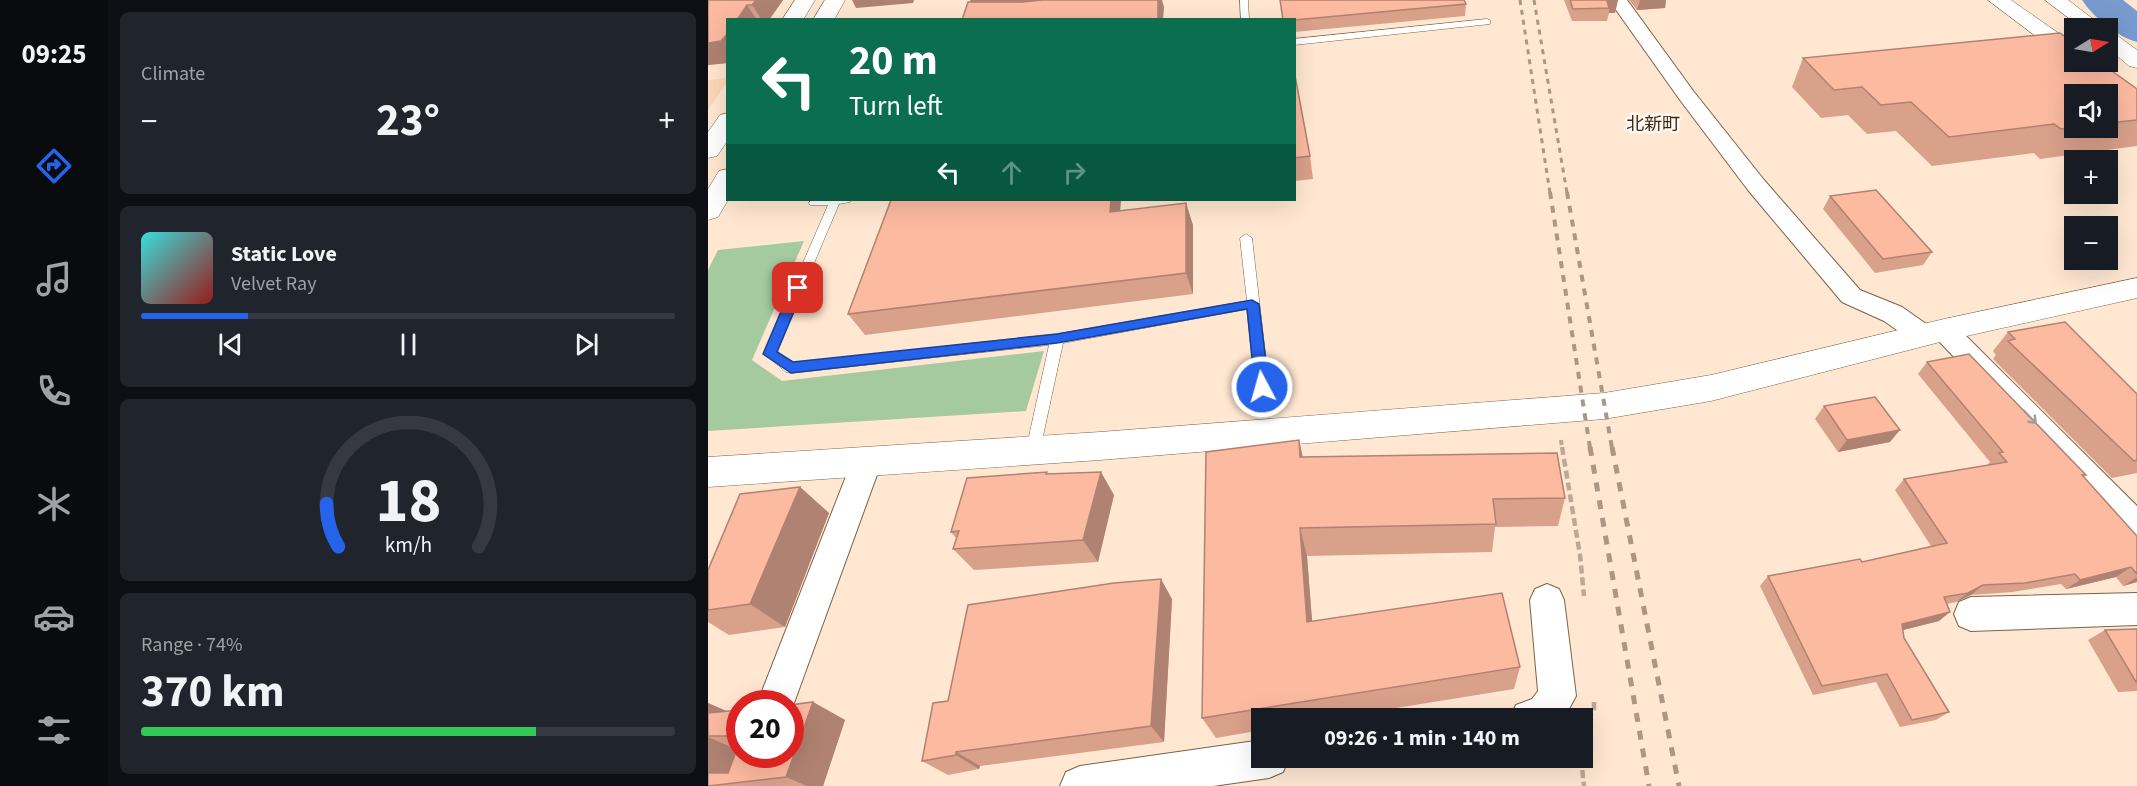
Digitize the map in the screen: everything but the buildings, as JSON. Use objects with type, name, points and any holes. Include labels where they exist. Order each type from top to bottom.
[{"type":"main road","points":[[793,18],[805,0]]},
{"type":"main road","points":[[824,18],[835,0]]},
{"type":"main road","points":[[1977,0],[2056,41]]},
{"type":"main road","points":[[1998,0],[2064,47]]},
{"type":"main road","points":[[2034,0],[2064,20]]},
{"type":"main road","points":[[2055,0],[2081,18]]},
{"type":"main road","points":[[2118,46],[2137,61]]},
{"type":"main road","points":[[2118,56],[2137,69]]},
{"type":"main road","points":[[708,151],[726,123]]},
{"type":"main road","points":[[708,472],[1032,450],[1604,406],[1711,388],[1934,333],[2137,288]]},
{"type":"street","points":[[1618,0],[1687,96],[1756,185],[1851,296],[1934,333],[2137,528]]},
{"type":"street","points":[[781,690],[867,461]]},
{"type":"street","points":[[1547,600],[1557,696],[1548,708]]},
{"type":"street","points":[[1971,614],[2137,609]]},
{"type":"street","points":[[1080,786],[1251,761]]},
{"type":"lane","points":[[1244,0],[1245,18]]},
{"type":"lane","points":[[1296,42],[1487,22]]},
{"type":"lane","points":[[815,201],[814,203],[831,201]]},
{"type":"lane","points":[[840,201],[770,354],[791,368],[1057,339],[1252,304]]},
{"type":"lane","points":[[1246,238],[1262,387]]},
{"type":"lane","points":[[1032,450],[1057,339]]},
{"type":"path","points":[[1561,439],[1580,555],[1584,602]]},
{"type":"path","points":[[1593,697],[1593,711]]},
{"type":"path","points":[[1582,768],[1584,786]]},
{"type":"shaded area","points":[[726,78],[726,83],[708,110],[708,80]]},
{"type":"green space","points":[[804,241],[752,360],[782,381],[1044,351],[1026,411],[708,431],[708,270],[718,250]]},
{"type":"waterway","points":[[2100,0],[2137,30]]},
{"type":"railway","points":[[1520,0],[1550,193]]},
{"type":"railway","points":[[1534,0],[1567,193]]},
{"type":"railway","points":[[1550,192],[1590,448]]},
{"type":"railway","points":[[1567,192],[1612,448]]},
{"type":"railway","points":[[1590,447],[1649,786]]},
{"type":"railway","points":[[1612,447],[1679,786]]},
{"type":"district","name":"北新町","points":[[1653,124]]},
{"type":"route","points":[[798,288],[770,354],[791,368],[1057,339],[1252,304],[1262,387]]}]
